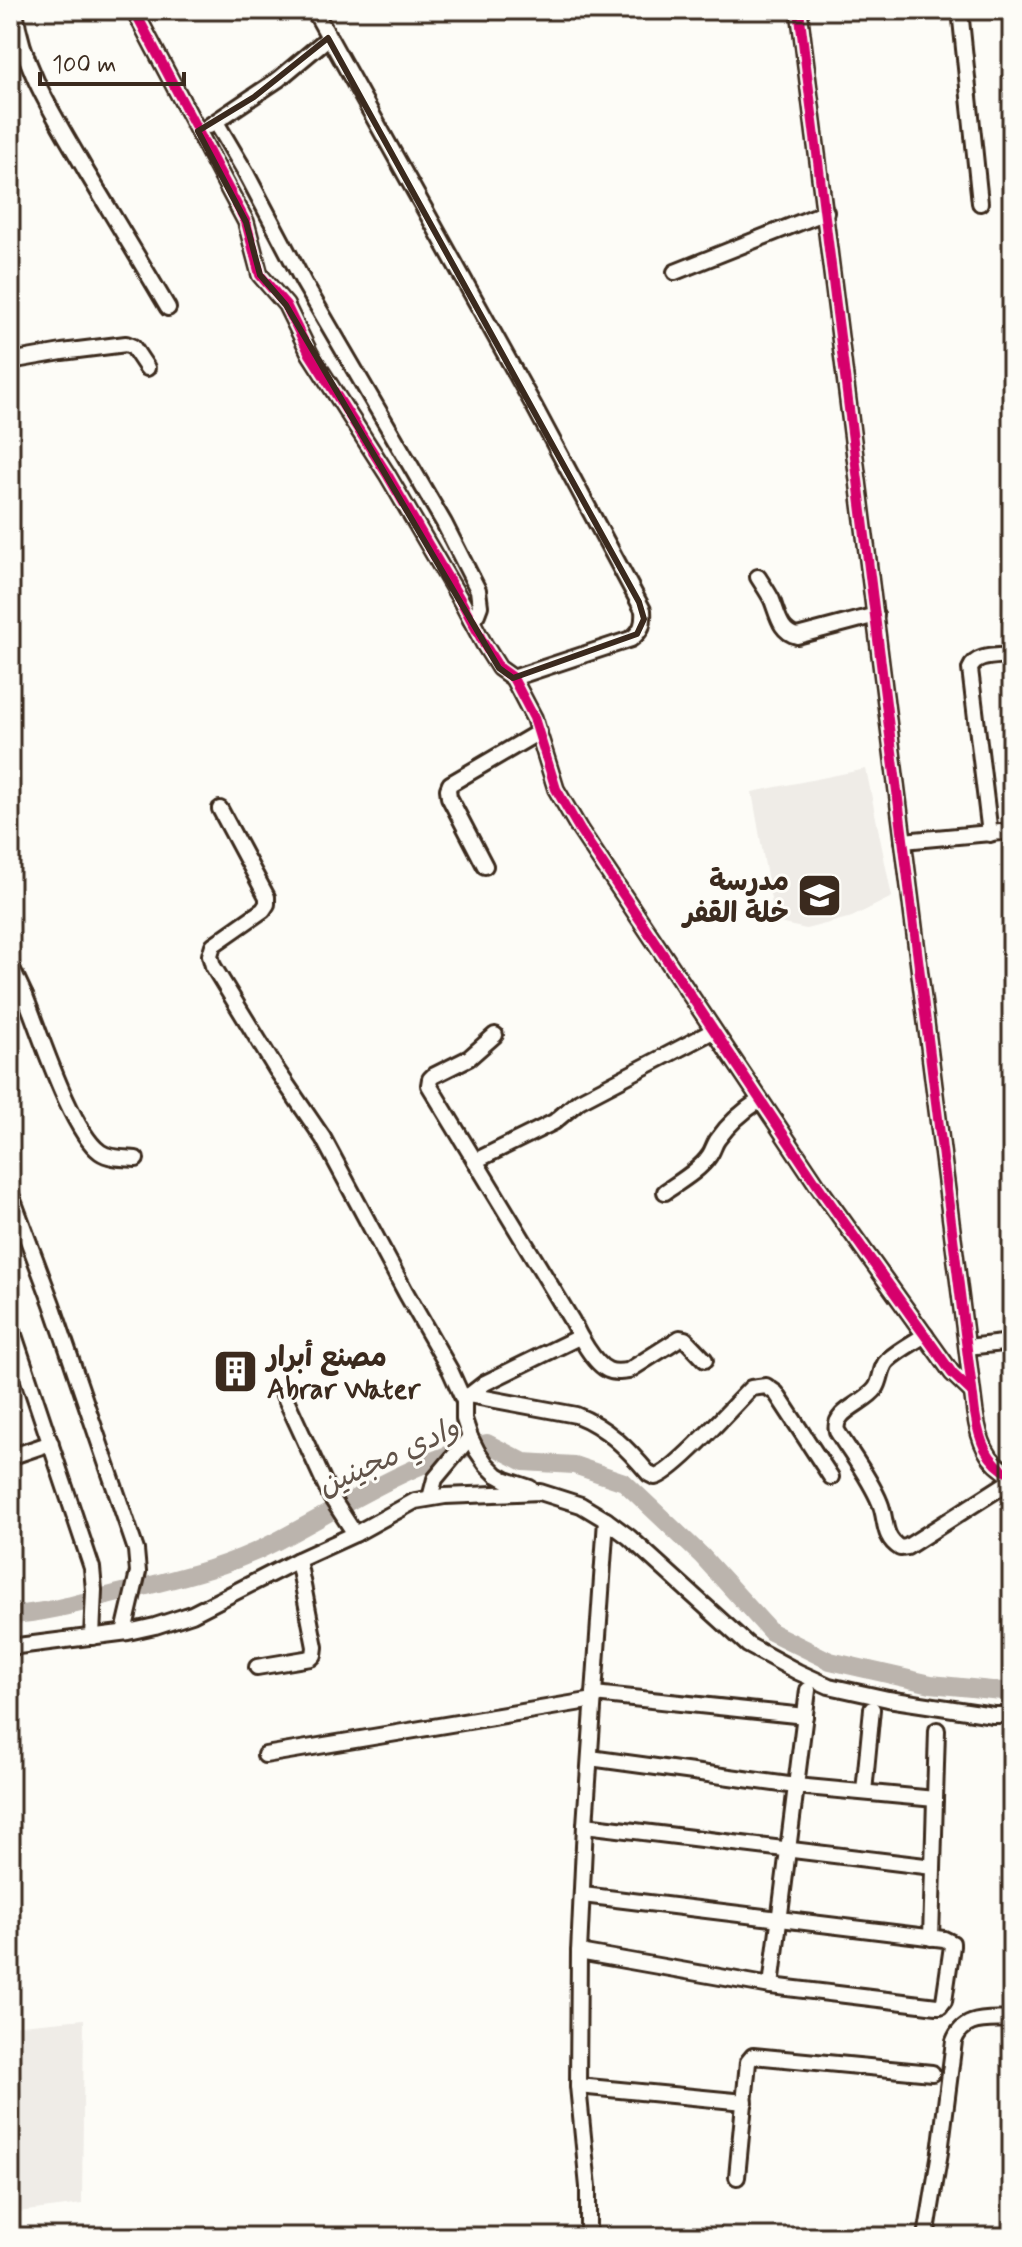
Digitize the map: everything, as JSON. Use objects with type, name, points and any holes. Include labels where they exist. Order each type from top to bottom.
[{"type":"street","points":[[13,10],[22,48],[41,93],[168,308]]},
{"type":"street","points":[[134,10],[246,222],[260,275],[286,305],[310,354],[387,474],[499,668],[513,678],[539,732],[556,789],[580,830],[818,1186],[952,1373],[972,1392]]},
{"type":"street","points":[[314,10],[534,406],[643,610],[642,628],[631,639],[513,678]]},
{"type":"street","points":[[799,10],[972,1392],[978,1429],[986,1453],[1012,1478],[907,1547],[900,1548],[888,1537],[879,1501],[835,1424],[838,1418],[868,1397],[878,1385],[886,1361],[925,1335]]},
{"type":"street","points":[[960,10],[980,203]]},
{"type":"street","points":[[198,131],[279,79],[328,38]]},
{"type":"street","points":[[216,122],[304,283],[444,523],[478,590],[480,606],[471,620]]},
{"type":"street","points":[[675,272],[826,212]]},
{"type":"street","points":[[10,361],[126,344],[133,347],[147,368]]},
{"type":"street","points":[[758,577],[771,598],[782,626],[792,635],[876,615]]},
{"type":"street","points":[[990,834],[970,669],[979,658],[1012,655]]},
{"type":"street","points":[[485,866],[449,797],[450,784],[539,732]]},
{"type":"street","points":[[220,809],[267,897],[267,904],[213,945],[210,955],[213,966],[276,1069],[323,1138],[466,1398],[464,1419],[473,1444],[486,1464],[506,1480],[581,1505],[606,1520],[629,1537],[748,1645],[798,1672],[829,1686],[888,1699],[937,1708],[1012,1715]]},
{"type":"street","points":[[903,841],[1012,831]]},
{"type":"street","points":[[10,964],[82,1133],[102,1154],[136,1159]]},
{"type":"street","points":[[10,1004],[25,996]]},
{"type":"street","points":[[475,1161],[554,1122],[579,1101],[713,1031]]},
{"type":"street","points":[[495,1035],[469,1058],[430,1079],[429,1085],[579,1337],[602,1366],[619,1373],[628,1371],[680,1338],[685,1339],[705,1360]]},
{"type":"street","points":[[665,1192],[701,1165],[733,1120],[760,1100]]},
{"type":"street","points":[[10,1192],[52,1304],[138,1558],[138,1572],[124,1632]]},
{"type":"street","points":[[10,1323],[17,1366],[51,1443],[92,1568],[92,1637]]},
{"type":"street","points":[[466,1398],[485,1383],[579,1337]]},
{"type":"street","points":[[967,1347],[1012,1342]]},
{"type":"street","points":[[466,1398],[584,1418],[619,1440],[655,1477],[661,1476],[681,1458],[751,1388],[766,1386],[776,1393],[831,1477]]},
{"type":"street","points":[[284,1395],[331,1497],[351,1529]]},
{"type":"street","points":[[10,1457],[51,1443]]},
{"type":"street","points":[[430,1498],[435,1479],[455,1454],[473,1444]]},
{"type":"street","points":[[10,1647],[124,1632],[192,1614],[351,1529],[415,1501],[540,1492]]},
{"type":"street","points":[[588,2237],[588,2187],[578,2086],[579,1952],[606,1520]]},
{"type":"street","points":[[257,1667],[314,1655],[298,1560]]},
{"type":"street","points":[[771,1986],[808,1690]]},
{"type":"street","points":[[265,1755],[594,1697],[805,1716]]},
{"type":"street","points":[[864,1792],[872,1709]]},
{"type":"street","points":[[931,1938],[937,1730]]},
{"type":"street","points":[[590,1758],[796,1786],[935,1799]]},
{"type":"street","points":[[585,1825],[933,1867]]},
{"type":"street","points":[[579,1952],[771,1986],[940,2006],[944,2001],[952,1946],[947,1941],[931,1938],[583,1895]]},
{"type":"street","points":[[926,2237],[954,2041],[967,2023],[1012,2019]]},
{"type":"street","points":[[737,2177],[748,2062],[757,2055],[932,2073]]},
{"type":"street","points":[[578,2086],[745,2102]]},
{"type":"highlighted area","points":[[328,38],[639,602],[644,619],[637,634],[513,678],[499,668],[286,305],[260,275],[246,222],[198,131],[254,97]]},
{"type":"shaded area","points":[[866,769],[892,897],[852,917],[806,929],[775,922],[752,792]]},
{"type":"shaded area","points":[[84,2019],[82,2204],[10,2213],[10,2026]]},
{"type":"waterway","name":"وادي مجينين","points":[[10,1615],[81,1603],[218,1566],[273,1543],[405,1473],[487,1443],[524,1462],[574,1465],[624,1482],[702,1556],[771,1632],[830,1661],[931,1684],[1012,1692]]},
{"type":"cycle path","points":[[134,10],[246,222],[260,275],[286,305],[310,354],[387,474],[499,668],[513,678],[534,718],[556,789],[580,830],[818,1186],[952,1373],[972,1392]]},
{"type":"cycle path","points":[[799,10],[975,1413],[985,1449],[996,1464],[1012,1475]]},
{"type":"place","name":"مدرسة خلة القفر","points":[[820,896]]},
{"type":"place","name":"مصنع أبرار Abrar Water","points":[[236,1372]]}]
